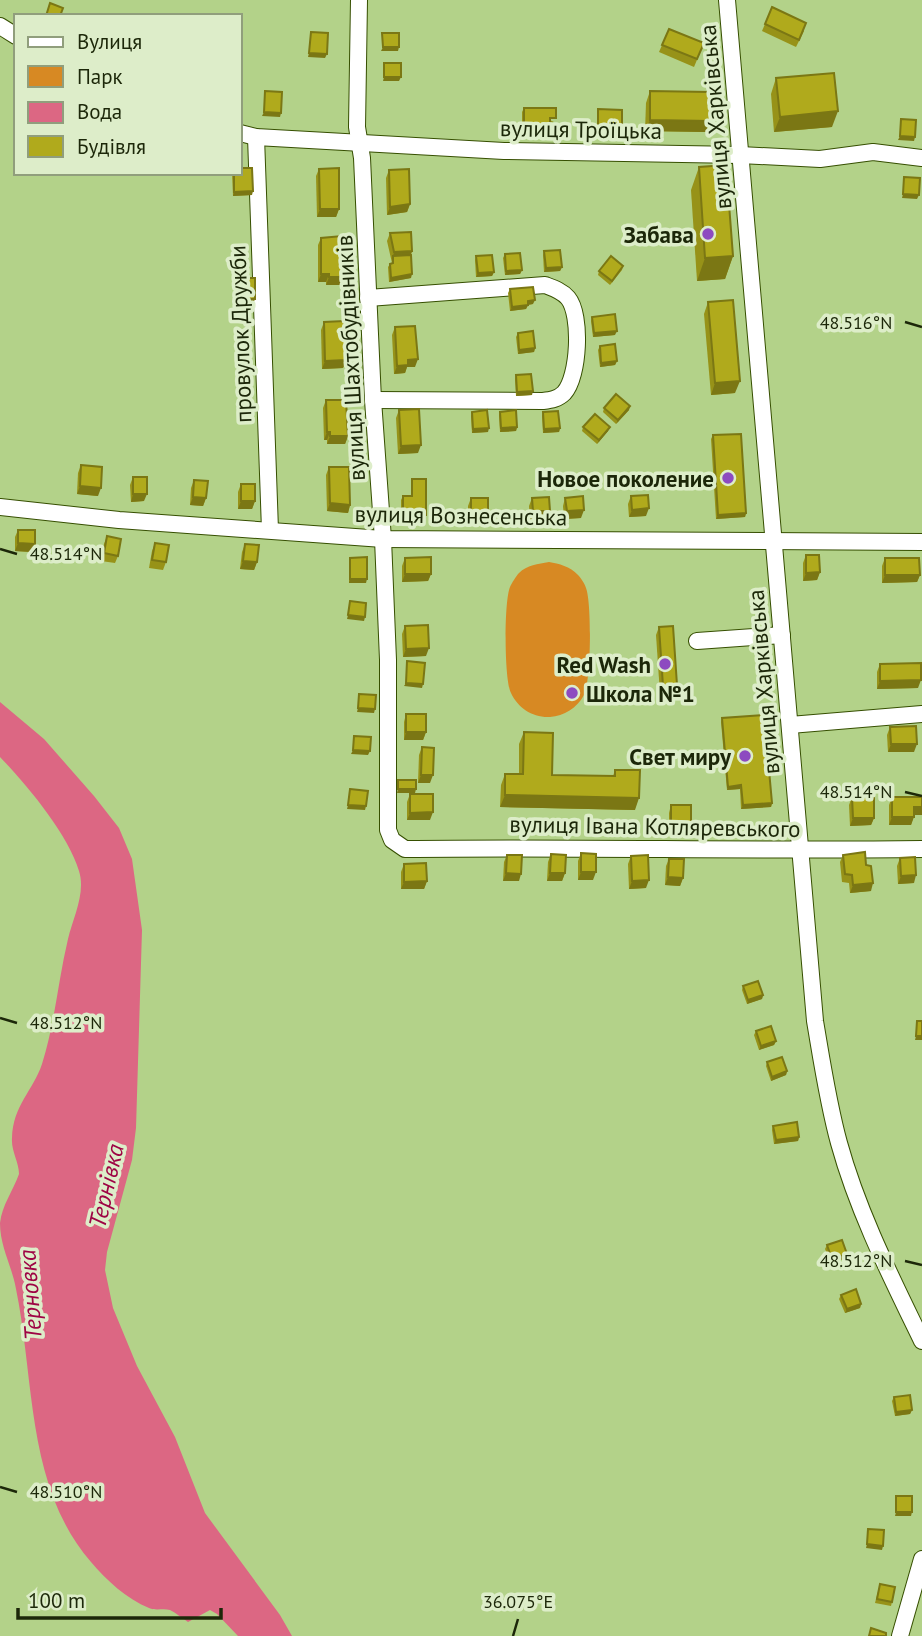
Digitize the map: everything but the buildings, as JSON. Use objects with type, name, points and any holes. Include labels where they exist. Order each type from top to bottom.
[{"type":"street","name":"вулиця Шахтобудівників","points":[[359,0],[357,127],[362,158],[373,400],[383,539],[388,660],[388,830],[391,840]]},
{"type":"street","name":"вулиця Харківська","points":[[727,0],[815,1021],[839,1143],[867,1225],[922,1341]]},
{"type":"street","name":"вулиця Троїцька","points":[[242,134],[256,137],[360,144],[504,151],[820,159],[873,152],[922,158]]},
{"type":"street","name":"провулок Дружби","points":[[256,137],[270,530]]},
{"type":"street","points":[[368,298],[545,285],[567,297],[573,305],[576,320],[577,353],[573,372],[564,393],[555,399],[373,400]]},
{"type":"street","name":"вулиця Вознесенська","points":[[0,507],[119,520],[383,539],[922,542]]},
{"type":"street","points":[[697,641],[782,635]]},
{"type":"street","points":[[790,725],[922,714]]},
{"type":"street","name":"вулиця Івана Котляревського","points":[[391,840],[398,847],[405,849],[922,849]]},
{"type":"street","points":[[900,1636],[922,1559]]},
{"type":"green space","points":[[549,562],[572,569],[583,581],[588,596],[589,659],[586,687],[578,704],[560,715],[544,717],[532,714],[522,707],[511,693],[507,673],[507,608],[510,587],[518,574],[533,565]]},
{"type":"water","name":"Терновка","points":[[0,702],[44,739],[94,796],[119,828],[132,859],[142,930],[136,1128],[132,1160],[107,1252],[105,1270],[113,1308],[137,1366],[175,1437],[205,1513],[280,1615],[292,1636],[238,1636],[210,1610],[188,1622],[170,1610],[149,1608],[125,1594],[97,1569],[70,1533],[55,1501],[44,1467],[36,1432],[16,1289],[0,1223],[5,1204],[19,1174],[12,1143],[13,1126],[42,1064],[68,939],[80,897],[81,879],[74,857],[56,826],[0,757]]},
{"type":"place","name":"Забава","points":[[708,234]]},
{"type":"place","name":"Новое поколение","points":[[728,478]]},
{"type":"place","name":"Red Wash","points":[[665,664]]},
{"type":"place","name":"Школа №1","points":[[572,693]]},
{"type":"place","name":"Свет миру","points":[[745,756]]},
{"type":"water label","name":"Тернівка","points":[[106,1186]]}]
